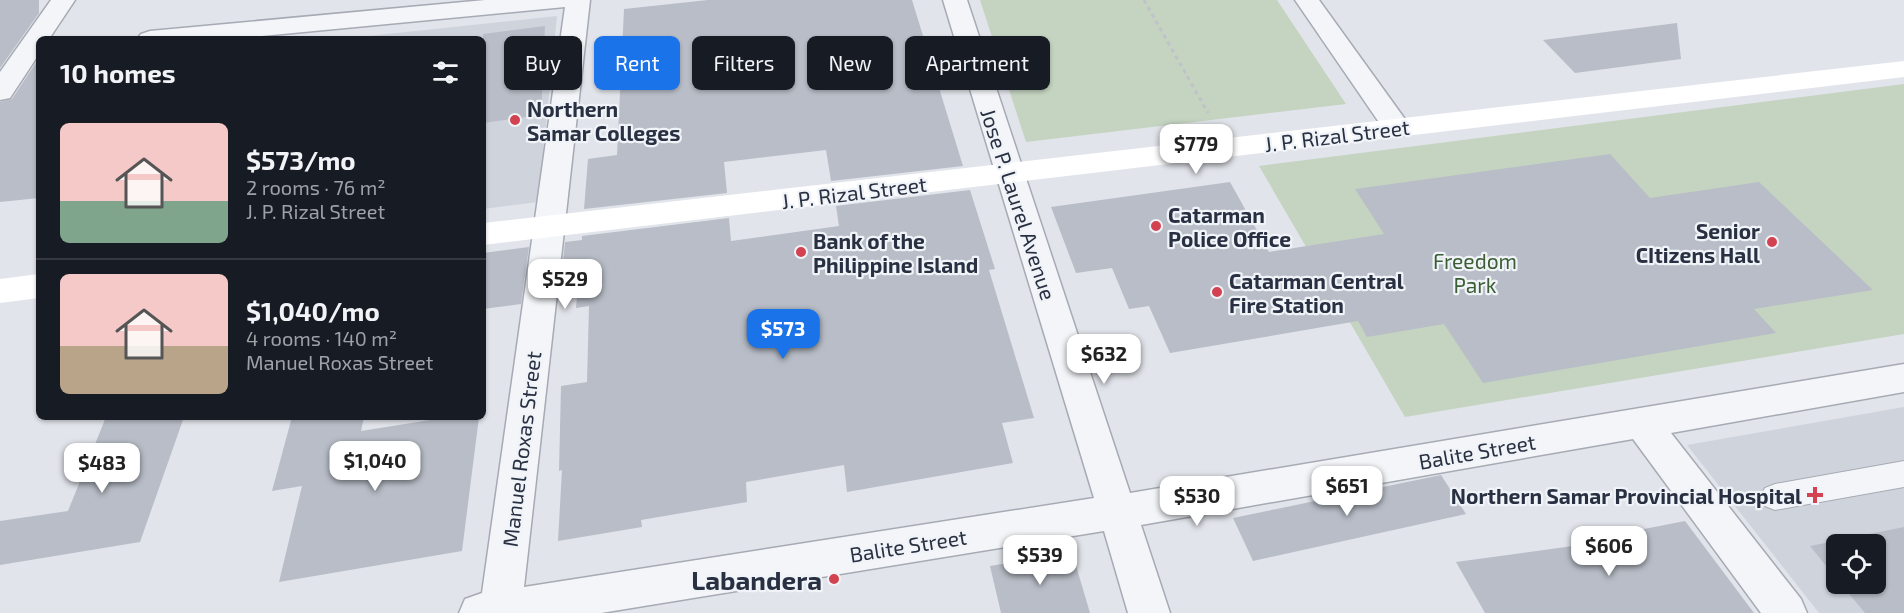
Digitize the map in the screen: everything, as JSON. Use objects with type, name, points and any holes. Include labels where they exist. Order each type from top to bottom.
[{"type":"main road","name":"J. P. Rizal Street","points":[[486,234],[1904,69]]},
{"type":"main road","points":[[0,291],[36,286]]},
{"type":"street","points":[[42,36],[63,0]]},
{"type":"street","points":[[182,36],[564,0]]},
{"type":"street","name":"Manuel Roxas Street","points":[[493,612],[549,227],[578,0]]},
{"type":"street","name":"Jose P. Laurel Avenue","points":[[955,0],[1149,613]]},
{"type":"street","points":[[1306,0],[1397,128]]},
{"type":"street","points":[[0,53],[34,50]]},
{"type":"street","points":[[0,92],[34,50]]},
{"type":"street","name":"Balite Street","points":[[493,612],[1117,512],[1904,378]]},
{"type":"street","points":[[1642,423],[1786,613]]},
{"type":"lane","points":[[1775,497],[1904,474]]},
{"type":"path","points":[[1144,0],[1227,148]]},
{"type":"shaded area","name":"Northern Samar Colleges","points":[[557,16],[555,36],[504,36],[504,90],[549,90],[538,202],[486,209],[486,36],[368,36]]},
{"type":"shaded area","name":"Northern Samar Provincial Hospital","points":[[1904,407],[1904,613],[1819,613],[1687,445]]},
{"type":"green space","points":[[980,0],[1277,0],[1346,104],[1026,142],[1009,90],[1050,90],[1050,36],[992,36]]},
{"type":"green space","name":"Freedom Park","points":[[1904,84],[1904,334],[1405,417],[1259,166]]},
{"type":"building","points":[[0,0],[39,0],[39,13],[0,68]]},
{"type":"building","points":[[708,0],[912,0],[923,36],[905,36],[905,90],[940,90],[963,166],[831,181],[826,150],[724,162],[727,193],[584,209],[588,159],[617,155],[620,90],[680,90],[680,36],[623,36],[624,9]]},
{"type":"building","points":[[1677,23],[1681,59],[1575,73],[1543,40]]},
{"type":"building","points":[[545,26],[545,36],[504,36],[504,90],[542,90],[541,115],[486,123],[486,36],[483,34]]},
{"type":"building","points":[[36,63],[36,198],[0,202],[0,102],[12,99]]},
{"type":"building","points":[[1610,154],[1650,198],[1759,182],[1873,290],[1754,309],[1776,333],[1483,383],[1444,324],[1367,337],[1358,321],[1170,353],[1149,306],[1129,309],[1112,268],[1076,273],[1051,207],[1230,182],[1269,252],[1384,234],[1355,189]]},
{"type":"building","points":[[970,190],[995,269],[989,270],[1034,418],[1002,423],[1013,463],[847,492],[844,465],[746,482],[747,502],[641,520],[642,527],[558,541],[562,470],[559,471],[561,386],[587,382],[589,306],[576,308],[577,296],[559,298],[565,242],[582,240],[582,236],[729,218],[731,241],[839,226],[836,206]]},
{"type":"building","points":[[529,247],[521,304],[486,309],[486,253]]},
{"type":"building","points":[[105,420],[183,420],[140,542],[0,565],[0,521],[68,511]]},
{"type":"building","points":[[291,420],[363,420],[361,431],[430,420],[479,420],[462,551],[279,582],[302,486],[272,491]]},
{"type":"building","points":[[1441,475],[1466,514],[1253,561],[1233,518]]},
{"type":"building","points":[[1685,521],[1754,613],[1485,613],[1456,562],[1580,545],[1578,542]]},
{"type":"building","points":[[1904,527],[1904,613],[1865,613],[1849,594],[1886,594],[1886,534],[1869,534]]},
{"type":"building","points":[[1826,543],[1826,566],[1810,546]]},
{"type":"building","points":[[1072,552],[1090,613],[1001,613],[990,566]]},
{"type":"place","name":"Northern Samar Colleges","points":[[515,120]]},
{"type":"place","name":"Catarman Police Office","points":[[1156,226]]},
{"type":"place","name":"Senior CItizens Hall","points":[[1772,242]]},
{"type":"place","name":"Bank of the Philippine Island","points":[[801,252]]},
{"type":"place","name":"Catarman Central Fire Station","points":[[1217,292]]},
{"type":"place","name":"Northern Samar Provincial Hospital","points":[[1815,495]]},
{"type":"place","name":"Labandera","points":[[834,579]]}]
